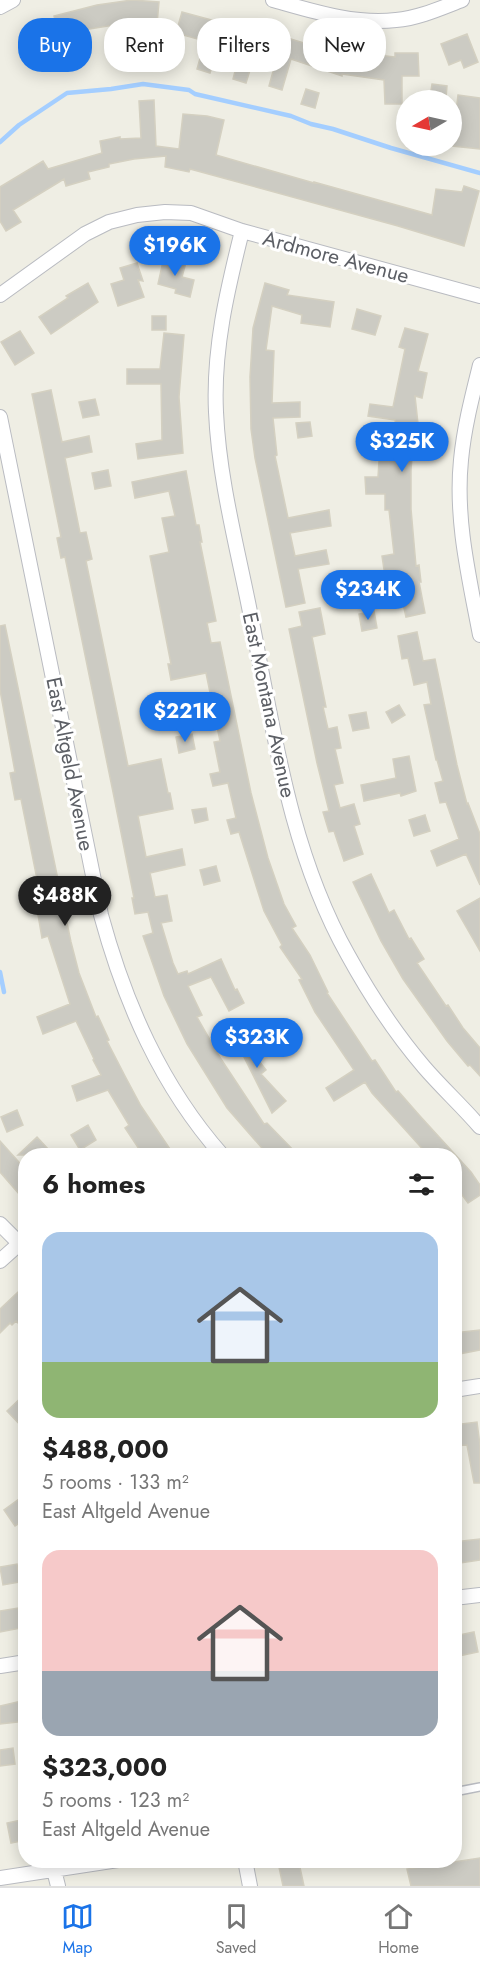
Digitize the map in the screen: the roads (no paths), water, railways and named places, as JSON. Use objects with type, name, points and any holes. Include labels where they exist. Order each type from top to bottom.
[{"type":"street","points":[[0,8],[13,0]]},
{"type":"street","points":[[273,0],[322,13],[369,20],[396,20],[462,0]]},
{"type":"street","name":"Ardmore Avenue","points":[[0,295],[85,234],[109,222],[137,215],[165,212],[191,213],[242,231],[480,296]]},
{"type":"street","name":"East Montana Avenue","points":[[242,231],[223,309],[217,371],[216,413],[222,475],[291,809],[322,902],[352,963],[404,1042],[480,1127]]},
{"type":"street","points":[[480,365],[460,462],[460,510],[465,557],[480,635]]},
{"type":"street","name":"East Altgeld Avenue","points":[[0,417],[101,915],[114,963],[137,1020],[167,1080],[182,1104],[217,1148]]},
{"type":"street","points":[[465,557],[480,555]]},
{"type":"street","points":[[0,1224],[18,1243]]},
{"type":"street","points":[[0,1261],[18,1250]]},
{"type":"street","points":[[462,1389],[480,1386]]},
{"type":"street","points":[[462,1597],[480,1595]]},
{"type":"street","points":[[0,1666],[18,1663]]},
{"type":"street","points":[[0,1878],[67,1868]]},
{"type":"street","points":[[247,1868],[250,1886]]},
{"type":"street","points":[[54,1870],[58,1886]]},
{"type":"lane","points":[[462,1790],[480,1787]]},
{"type":"waterway","points":[[0,142],[19,125],[67,93],[143,84],[189,90],[195,94],[291,116],[311,124],[480,173]]},
{"type":"waterway","points":[[0,972],[4,992]]}]
